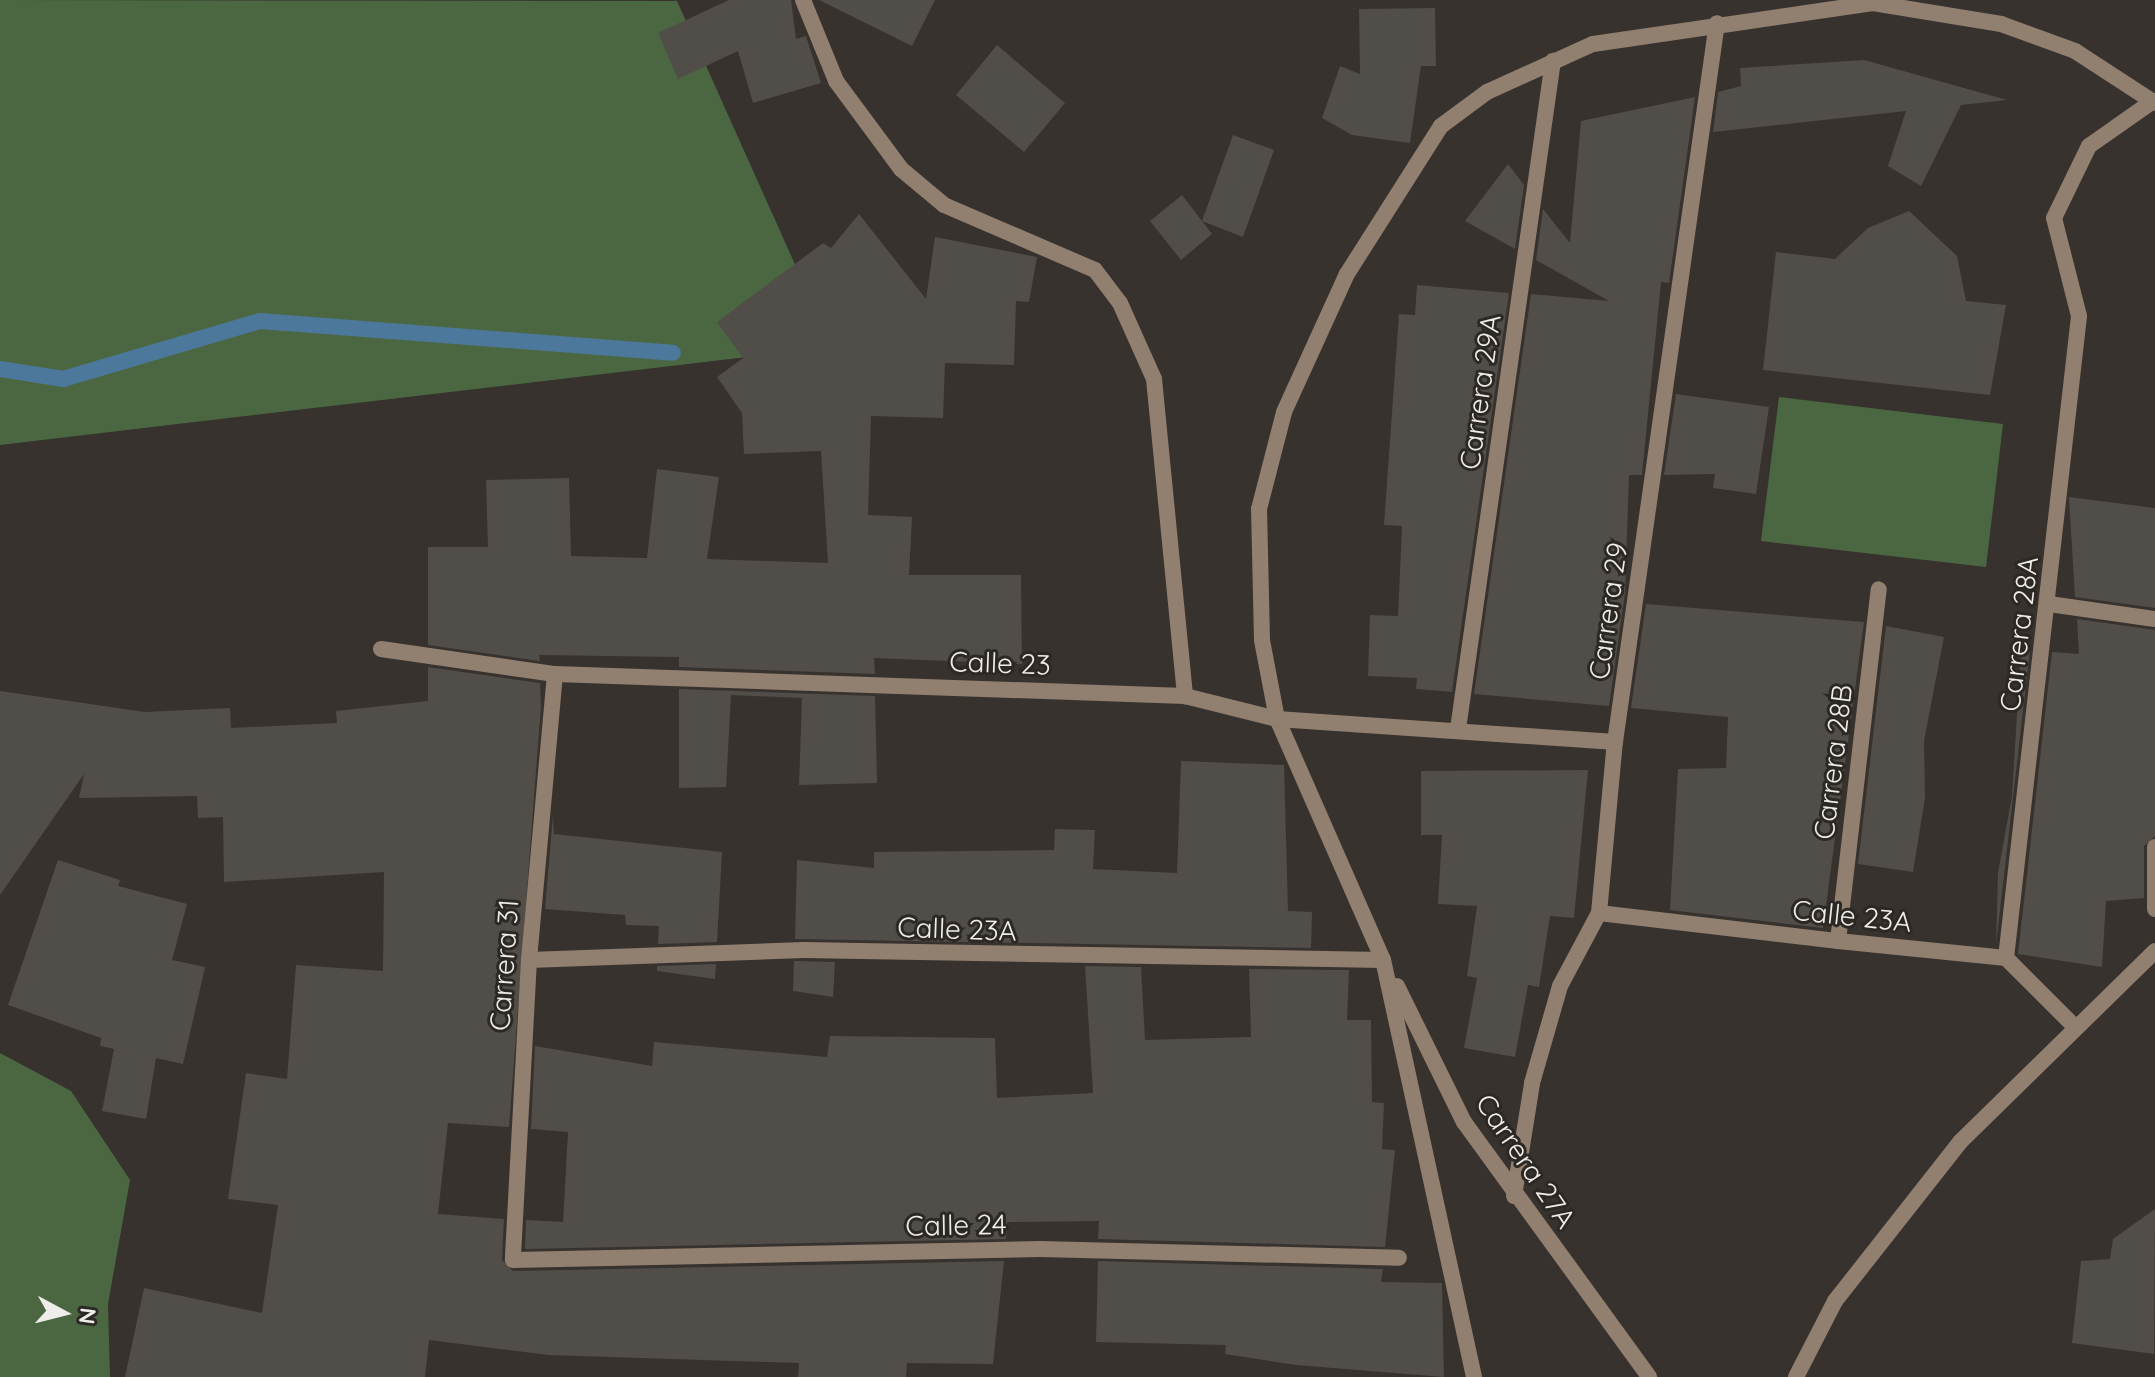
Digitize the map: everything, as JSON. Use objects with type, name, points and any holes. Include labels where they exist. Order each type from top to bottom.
[{"type":"street","points":[[803,0],[836,81],[901,169],[944,205],[1095,270],[1120,303],[1154,379],[1185,696]]},
{"type":"street","points":[[1474,1377],[1383,960],[1277,719],[1262,640],[1259,509],[1284,412],[1347,274],[1441,126],[1487,92],[1593,44],[1717,23],[1873,3],[2001,24],[2075,51],[2154,102]]},
{"type":"street","name":"Carrera 29","points":[[1514,1196],[1532,1083],[1560,986],[1599,913],[1615,742],[1717,23]]},
{"type":"street","name":"Carrera 29A","points":[[1458,729],[1553,61]]},
{"type":"street","name":"Carrera 28A","points":[[2006,958],[2049,604],[2079,316],[2054,218],[2089,146],[2154,102]]},
{"type":"street","name":"Carrera 28B","points":[[1838,941],[1879,589]]},
{"type":"street","points":[[2049,604],[2155,619]]},
{"type":"street","name":"Calle 23","points":[[381,649],[555,674],[1185,696],[1277,719],[1615,742]]},
{"type":"street","name":"Carrera 31","points":[[513,1260],[529,960],[555,674]]},
{"type":"street","points":[[2155,847],[2155,909]]},
{"type":"street","name":"Calle 23A","points":[[1599,913],[2006,958]]},
{"type":"street","name":"Calle 23A","points":[[529,960],[804,950],[1383,960]]},
{"type":"street","points":[[1796,1377],[1835,1301],[1960,1142],[2073,1025],[2155,951]]},
{"type":"street","points":[[2006,958],[2073,1025]]},
{"type":"street","name":"Carrera 27A","points":[[1383,960],[1464,1122],[1514,1196],[1649,1377]]},
{"type":"street","name":"Calle 24","points":[[513,1260],[1040,1249],[1399,1258]]},
{"type":"green space","points":[[0,0],[677,1],[832,347],[0,445]]},
{"type":"green space","points":[[1779,397],[2003,424],[1986,567],[1761,541]]},
{"type":"green space","points":[[0,1053],[71,1091],[130,1180],[108,1304],[110,1377],[0,1377]]},
{"type":"building","points":[[729,0],[791,0],[796,39],[806,36],[821,83],[753,103],[738,51],[678,79],[658,33]]},
{"type":"building","points":[[819,0],[935,0],[912,46]]},
{"type":"building","points":[[1435,8],[1436,66],[1421,66],[1410,143],[1352,135],[1322,118],[1340,66],[1360,74],[1359,9]]},
{"type":"building","points":[[997,45],[1065,103],[1024,152],[956,95]]},
{"type":"building","points":[[1864,60],[2007,100],[1961,105],[1921,186],[1888,166],[1906,111],[1713,132],[1718,92],[1741,86],[1740,68]]},
{"type":"building","points":[[1695,97],[1669,283],[1661,282],[1642,475],[1629,475],[1625,593],[1609,706],[1474,694],[1531,294],[1609,301],[1536,260],[1543,209],[1570,243],[1581,121]]},
{"type":"building","points":[[1233,135],[1274,150],[1243,237],[1202,221]]},
{"type":"building","points":[[1508,164],[1524,185],[1515,249],[1465,221]]},
{"type":"building","points":[[1182,195],[1212,234],[1181,260],[1150,221]]},
{"type":"building","points":[[1909,211],[1957,256],[1966,301],[2006,305],[1990,395],[1763,370],[1776,252],[1835,259],[1868,228]]},
{"type":"building","points":[[859,214],[926,299],[935,237],[1037,257],[1029,302],[1016,301],[1014,365],[945,363],[943,418],[871,416],[868,515],[912,517],[909,575],[1021,575],[1022,664],[874,658],[875,674],[679,667],[679,657],[539,655],[540,661],[428,645],[428,547],[488,547],[486,480],[569,478],[571,556],[647,558],[657,469],[719,477],[707,559],[828,563],[821,451],[744,454],[742,413],[717,377],[743,358],[717,322],[823,243],[831,248]]},
{"type":"building","points":[[1417,285],[1509,293],[1452,692],[1416,689],[1417,678],[1368,676],[1370,615],[1398,616],[1402,526],[1384,525],[1399,314],[1415,315]]},
{"type":"building","points":[[1676,394],[1769,407],[1756,494],[1713,488],[1715,474],[1664,475]]},
{"type":"building","points":[[2069,497],[2155,508],[2155,608],[2075,597]]},
{"type":"building","points":[[1646,604],[1864,622],[1823,928],[1670,910],[1678,769],[1726,768],[1728,717],[1631,708]]},
{"type":"building","points":[[2077,619],[2155,630],[2155,836],[2144,846],[2144,898],[2106,901],[2102,967],[2018,954],[2052,652],[2079,654]]},
{"type":"building","points":[[1886,626],[1944,637],[1924,741],[1925,798],[1913,872],[1858,864]]},
{"type":"building","points":[[2021,649],[2030,650],[1996,945],[1998,873],[2012,796]]},
{"type":"building","points":[[428,667],[540,683],[541,706],[509,1127],[448,1123],[438,1214],[504,1219],[502,1260],[513,1271],[1004,1261],[993,1364],[907,1363],[906,1377],[798,1377],[799,1363],[549,1355],[429,1340],[425,1377],[125,1377],[144,1288],[262,1313],[278,1205],[228,1199],[246,1073],[287,1079],[296,965],[383,971],[384,872],[224,882],[223,817],[198,818],[197,796],[79,798],[84,774],[0,895],[0,691],[145,712],[230,708],[231,728],[337,723],[336,711],[428,701]]},
{"type":"building","points":[[679,689],[875,696],[877,783],[799,785],[802,698],[731,695],[726,787],[679,788]]},
{"type":"building","points":[[1181,761],[1284,765],[1288,911],[1312,912],[1311,948],[795,939],[797,860],[874,868],[874,852],[1054,850],[1055,829],[1095,830],[1093,869],[1177,873]]},
{"type":"building","points":[[1588,770],[1574,918],[1550,916],[1539,987],[1528,985],[1515,1057],[1464,1048],[1477,978],[1467,976],[1477,906],[1438,904],[1442,835],[1421,835],[1421,771]]},
{"type":"building","points":[[553,815],[554,834],[722,852],[717,942],[658,944],[659,926],[626,925],[625,915],[545,909]]},
{"type":"building","points":[[58,860],[120,880],[118,886],[187,904],[172,960],[205,967],[183,1064],[156,1058],[146,1119],[102,1111],[114,1049],[100,1046],[101,1038],[8,1005]]},
{"type":"building","points":[[794,961],[835,962],[833,997],[793,991]]},
{"type":"building","points":[[716,964],[715,979],[657,971],[657,966]]},
{"type":"building","points":[[1085,966],[1141,967],[1145,1040],[1251,1037],[1249,969],[1349,970],[1347,1020],[1371,1020],[1372,1102],[1384,1103],[1382,1149],[1395,1150],[1385,1247],[1098,1239],[1099,1221],[1007,1222],[1006,1239],[525,1249],[526,1220],[563,1222],[568,1132],[531,1129],[535,1046],[652,1066],[654,1042],[827,1057],[830,1036],[995,1038],[997,1098],[1093,1093]]},
{"type":"building","points":[[2155,1209],[2154,1354],[2072,1343],[2081,1261],[2110,1259],[2113,1239]]},
{"type":"building","points":[[1098,1261],[1383,1269],[1381,1282],[1442,1283],[1444,1377],[1296,1365],[1225,1354],[1226,1345],[1096,1342]]},
{"type":"waterway","points":[[0,369],[63,379],[260,321],[673,353]]}]
